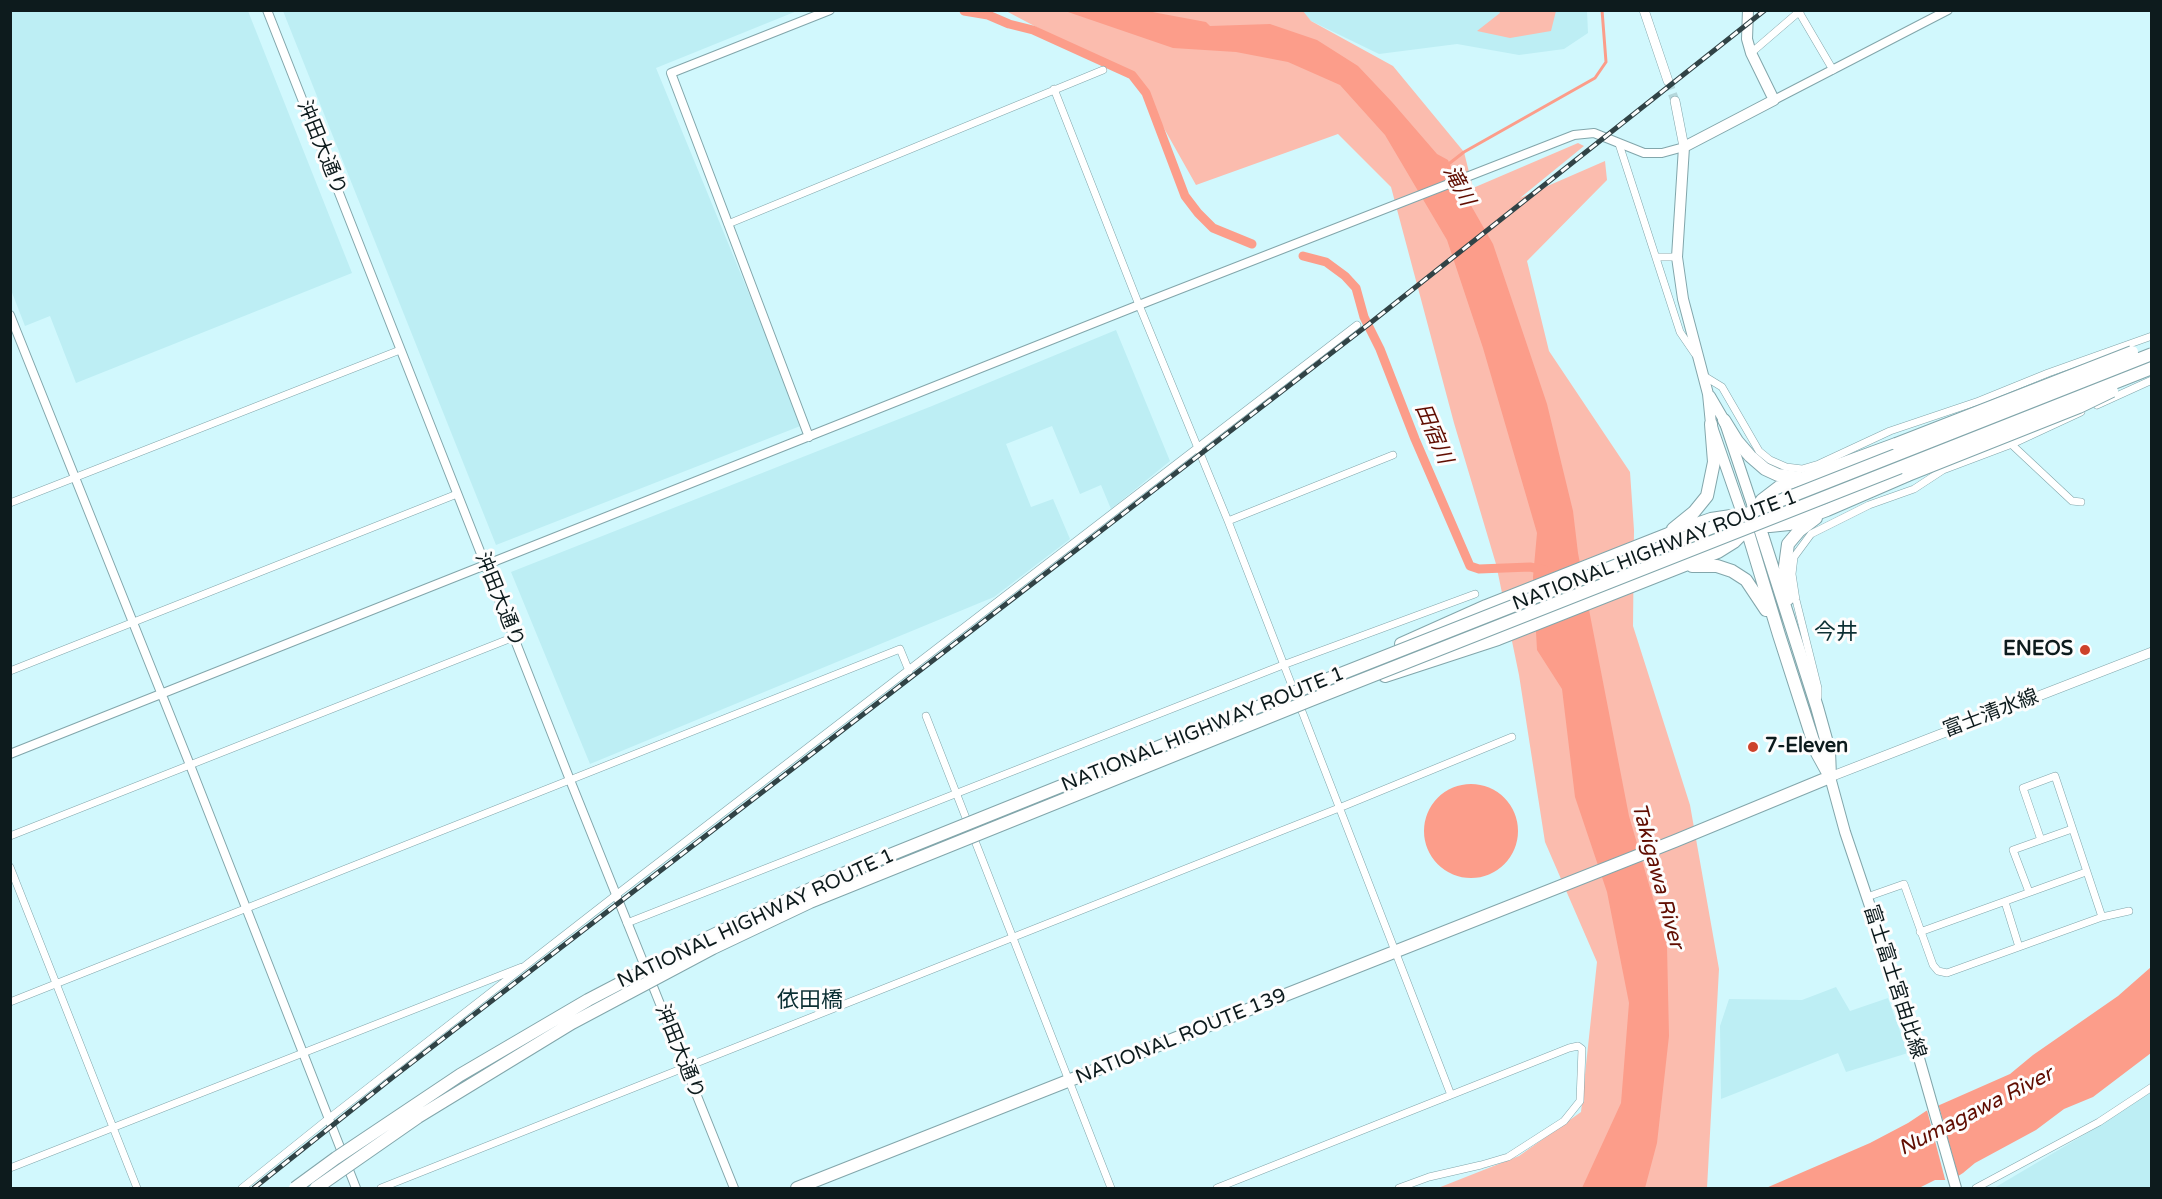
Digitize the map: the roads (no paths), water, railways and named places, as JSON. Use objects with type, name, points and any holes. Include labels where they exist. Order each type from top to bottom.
[{"type":"highway","points":[[1311,700],[1498,639],[1718,552],[1734,542],[1751,521],[1762,500],[1779,488],[2151,346]]},
{"type":"highway","name":"NATIONAL HIGHWAY ROUTE 1","points":[[295,1188],[460,1076],[588,1000],[707,938],[840,875],[1305,688],[2151,354]]},
{"type":"highway","name":"NATIONAL HIGHWAY ROUTE 1","points":[[316,1188],[478,1079],[632,990],[713,948],[850,885],[2151,368]]},
{"type":"highway","points":[[1305,688],[1486,606],[1639,544],[1711,519],[1731,516],[1751,521],[1789,524],[2079,407],[2151,373]]},
{"type":"highway","points":[[1724,420],[1737,441],[1764,469],[1778,475],[1803,478]]},
{"type":"highway","points":[[1668,534],[1694,512],[1707,496],[1714,462],[1711,424]]},
{"type":"highway","points":[[1792,632],[1785,566],[1788,544],[1799,531],[1827,510]]},
{"type":"highway","points":[[1751,521],[1817,707],[1829,750],[1830,777]]},
{"type":"highway","points":[[1751,521],[1779,635],[1817,753],[1830,777]]},
{"type":"highway","points":[[1681,567],[1717,566],[1732,571],[1746,580],[1779,635]]},
{"type":"highway","name":"NATIONAL ROUTE 139","points":[[798,1188],[1070,1082],[1830,777]]},
{"type":"main road","points":[[1644,10],[1668,81]]},
{"type":"main road","points":[[1683,147],[1774,100],[1751,53],[1747,39],[1748,10]]},
{"type":"main road","points":[[1675,101],[1683,147],[1677,257],[1683,299],[1704,376],[1711,424],[1751,521]]},
{"type":"main road","points":[[1708,394],[1724,420],[1751,521]]},
{"type":"main road","name":"富士清水線","points":[[1830,777],[2151,652]]},
{"type":"main road","name":"富士富士宮由比線","points":[[1830,777],[1845,832],[1907,1016],[1956,1188]]},
{"type":"street","name":"沖田大通り","points":[[267,10],[570,780],[734,1188]]},
{"type":"street","points":[[809,437],[671,73],[830,10]]},
{"type":"street","points":[[1774,100],[1948,10]]},
{"type":"street","points":[[1751,53],[1800,11],[1833,70]]},
{"type":"street","points":[[728,224],[1103,70]]},
{"type":"street","points":[[1054,89],[1139,305],[1228,521],[1451,1095]]},
{"type":"street","points":[[10,754],[1139,305],[1574,135],[1594,133],[1644,153],[1662,153],[1683,147]]},
{"type":"street","points":[[1619,144],[1680,332],[1699,358]]},
{"type":"street","points":[[1656,256],[1677,257]]},
{"type":"street","points":[[10,315],[14,335],[75,477],[356,1188]]},
{"type":"street","points":[[242,1188],[616,895],[1357,325]]},
{"type":"street","points":[[1704,376],[1722,387],[1759,451],[1770,460],[1786,467],[1802,469],[1819,464],[1890,431],[1981,403],[2048,373],[2151,336]]},
{"type":"street","points":[[10,503],[400,350]]},
{"type":"street","points":[[1817,707],[1818,688],[1796,600],[1792,574],[1794,557],[1811,534],[1869,505],[1914,489],[1943,470],[2010,443],[2151,380]]},
{"type":"street","points":[[2010,443],[2072,501],[2081,502]]},
{"type":"street","points":[[1228,521],[1393,455]]},
{"type":"street","points":[[10,671],[457,494]]},
{"type":"street","points":[[627,923],[1283,665],[1474,594]]},
{"type":"street","points":[[10,836],[514,637]]},
{"type":"street","points":[[10,1002],[900,649],[909,671]]},
{"type":"street","points":[[926,716],[1111,1188]]},
{"type":"street","points":[[381,1188],[1013,938],[1512,737]]},
{"type":"street","points":[[2042,840],[2023,788],[2055,776],[2102,917]]},
{"type":"street","points":[[2029,892],[2013,850],[2072,829]]},
{"type":"street","points":[[10,867],[137,1188]]},
{"type":"street","points":[[1920,932],[2086,872]]},
{"type":"street","points":[[1867,897],[1904,884],[1933,964],[1938,971],[1947,973],[2102,917],[2129,911]]},
{"type":"street","points":[[2005,902],[2019,947]]},
{"type":"street","points":[[10,1168],[530,964]]},
{"type":"street","points":[[1216,1188],[1569,1048],[1578,1046],[1582,1049],[1580,1101],[1564,1121],[1508,1157],[1429,1177],[1399,1188]]},
{"type":"street","points":[[1976,1188],[2099,1122],[2151,1087]]},
{"type":"water","name":"滝川","points":[[1065,11],[1147,11],[1206,22],[1210,26],[1270,24],[1317,40],[1358,66],[1437,154],[1448,160],[1457,181],[1493,244],[1547,404],[1573,511],[1578,553],[1629,816],[1667,946],[1669,1036],[1657,1143],[1645,1188],[1582,1188],[1621,1103],[1629,1003],[1607,892],[1575,797],[1562,689],[1537,650],[1533,577],[1537,533],[1483,348],[1447,240],[1385,135],[1340,85],[1288,62],[1236,52],[1173,48]]},
{"type":"water","points":[[1471,784],[1489,788],[1504,798],[1514,813],[1518,831],[1514,849],[1504,864],[1489,874],[1471,878],[1453,874],[1438,864],[1428,849],[1424,831],[1428,813],[1438,798],[1453,788]]},
{"type":"water","name":"Numagawa River","points":[[2151,967],[2151,1053],[2093,1097],[2064,1109],[2036,1130],[1975,1163],[1952,1180],[1935,1180],[1919,1188],[1766,1188],[1870,1143],[1926,1111],[2010,1074],[2033,1055],[2118,996]]},
{"type":"waterway","name":"滝川","points":[[1446,166],[1464,152],[1595,78],[1606,62],[1602,10]]},
{"type":"waterway","name":"田宿川","points":[[964,11],[988,15],[1009,24],[1033,30],[1132,75],[1146,93],[1185,196],[1213,228],[1252,244]]},
{"type":"waterway","name":"田宿川","points":[[1303,256],[1326,262],[1345,276],[1356,288],[1364,317],[1380,349],[1415,439],[1470,566],[1479,569],[1530,567],[1544,570]]},
{"type":"tunnel","points":[[1668,81],[1675,101]]},
{"type":"railway","points":[[254,1188],[393,1077],[1369,324],[1765,10]]},
{"type":"place","name":"ENEOS","points":[[2085,650]]},
{"type":"place","name":"7-Eleven","points":[[1753,747]]},
{"type":"district","name":"今井","points":[[1836,633]]},
{"type":"district","name":"依田橋","points":[[810,1001]]},
{"type":"water label","name":"Takigawa River","points":[[1657,876]]}]
